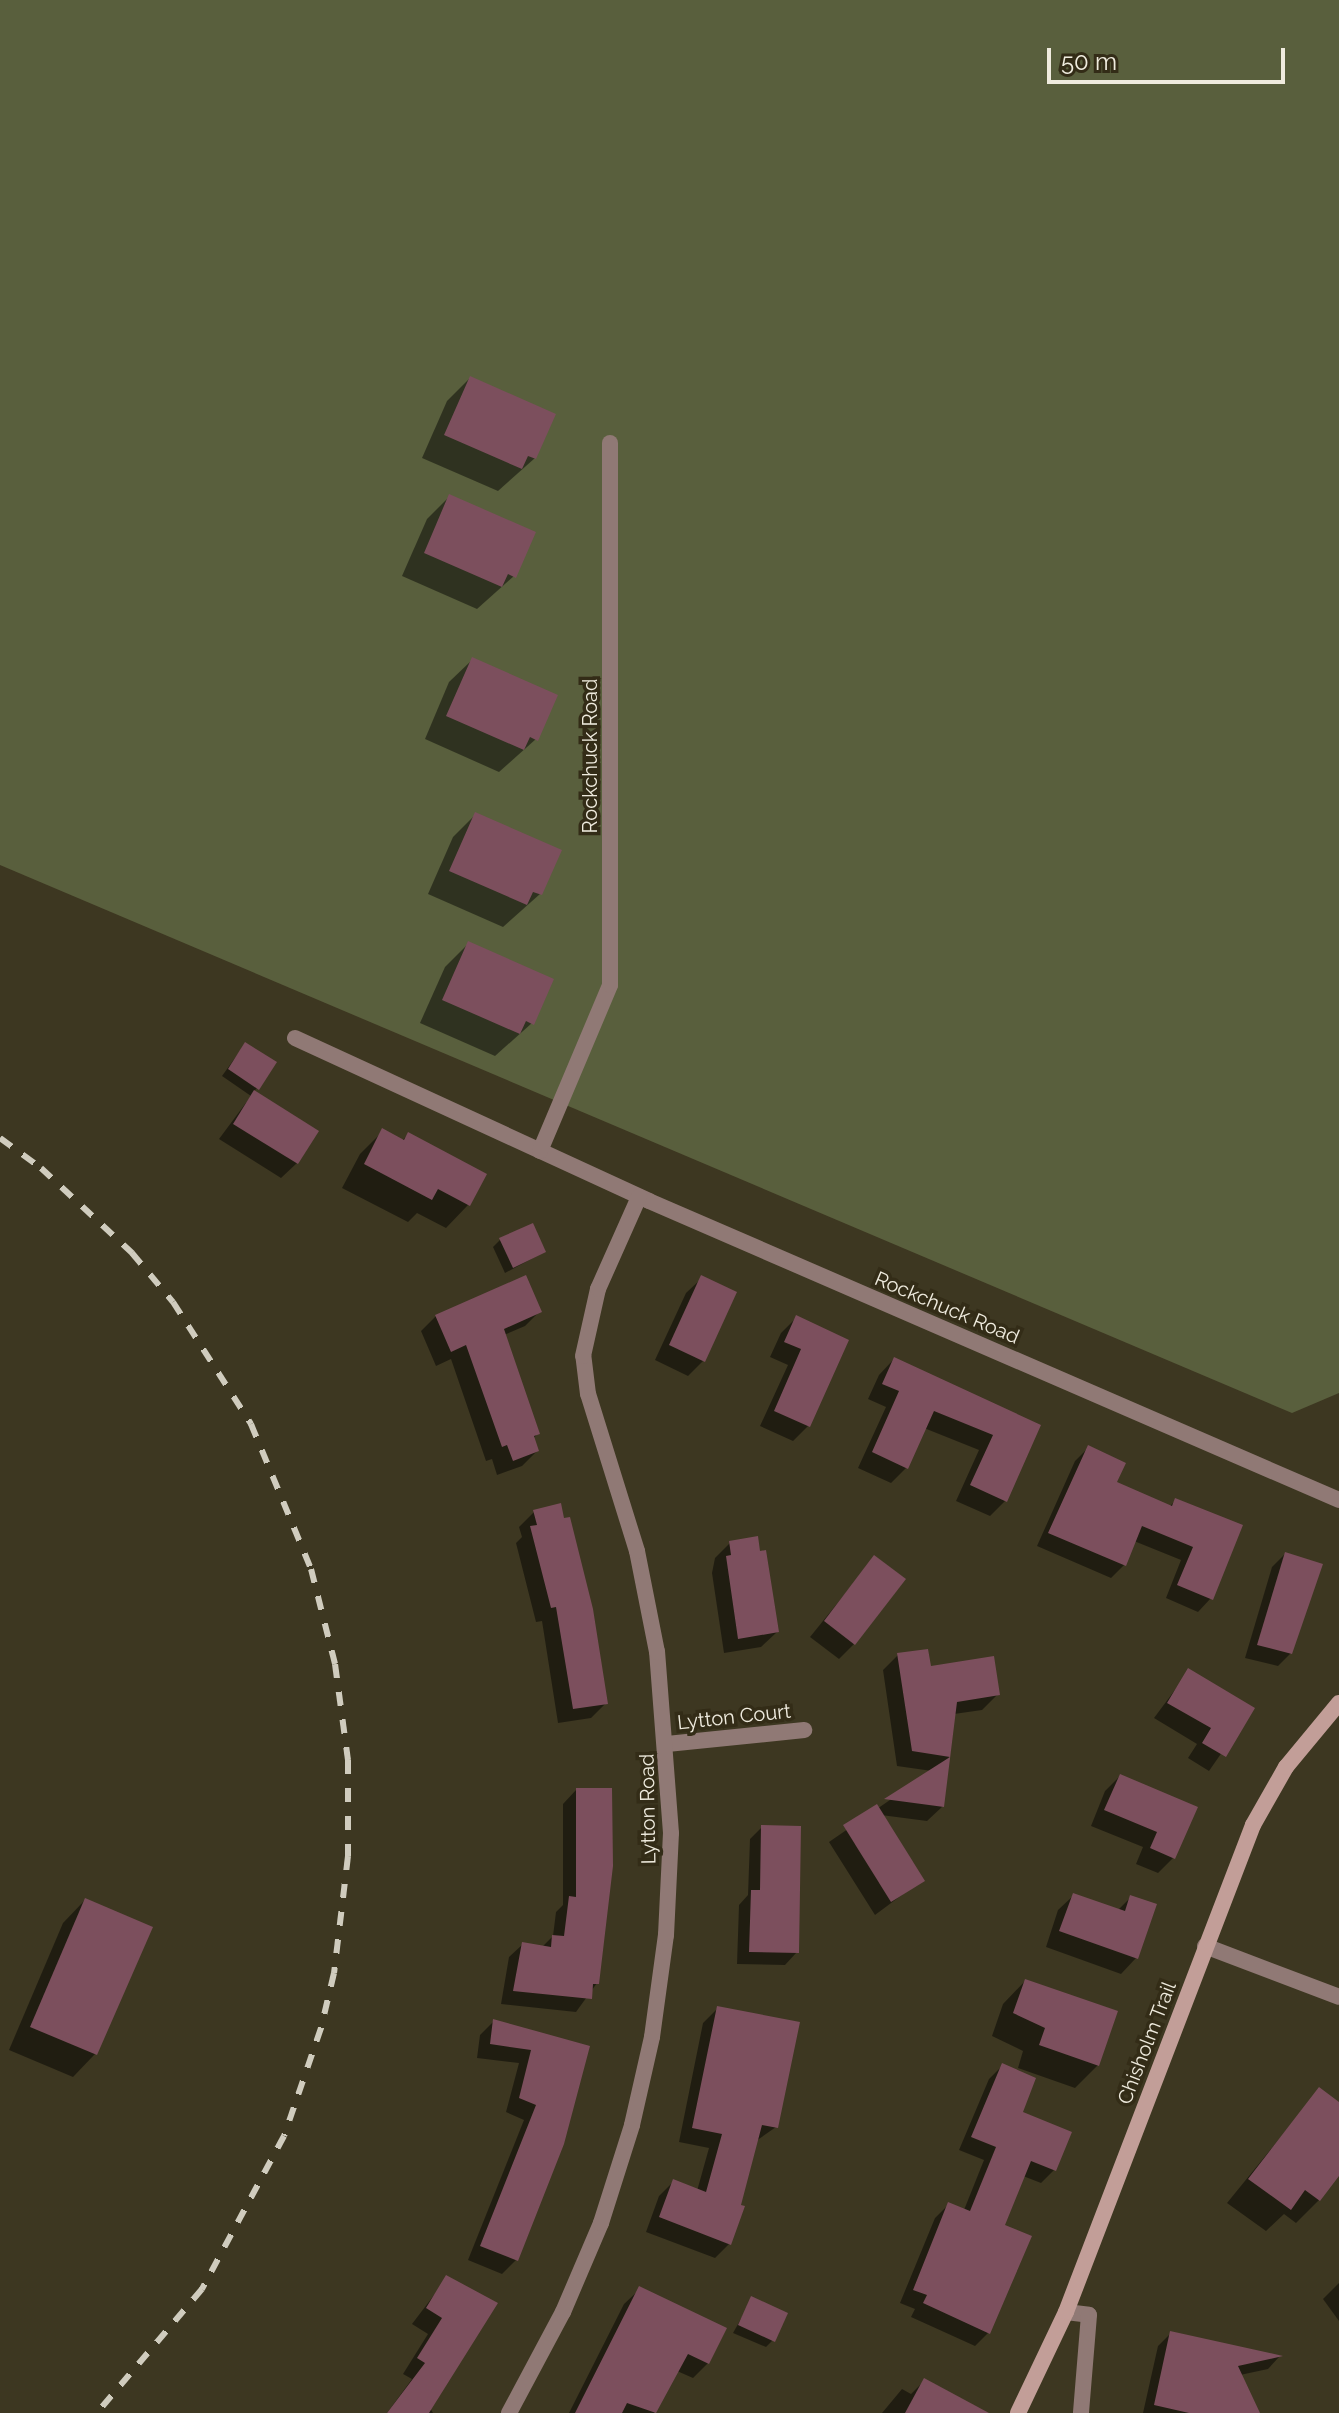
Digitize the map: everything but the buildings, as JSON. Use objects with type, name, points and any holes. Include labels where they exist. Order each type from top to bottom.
[{"type":"street","name":"Rockchuck Road","points":[[540,1151],[610,985],[610,443]]},
{"type":"street","name":"Rockchuck Road","points":[[295,1038],[639,1197],[1339,1500]]},
{"type":"street","name":"Lytton Road","points":[[509,2413],[563,2312],[601,2223],[632,2125],[652,2037],[666,1935],[671,1833],[667,1744],[657,1652],[637,1551],[588,1394],[583,1356],[598,1289],[639,1197]]},
{"type":"street","name":"Chisholm Trail","points":[[1018,2413],[1066,2312],[1253,1825],[1286,1767],[1339,1703]]},
{"type":"street","name":"Lytton Court","points":[[667,1744],[804,1730]]},
{"type":"street","points":[[1205,1946],[1339,1997]]},
{"type":"street","points":[[1066,2312],[1089,2315],[1081,2413]]},
{"type":"green space","points":[[0,0],[1339,0],[1339,1393],[1292,1413],[0,865]]},
{"type":"railway","points":[[0,1138],[41,1168],[132,1253],[173,1302],[251,1424],[311,1569],[335,1664],[348,1760],[348,1856],[334,1973],[321,2028],[284,2136],[202,2289],[97,2413]]}]
